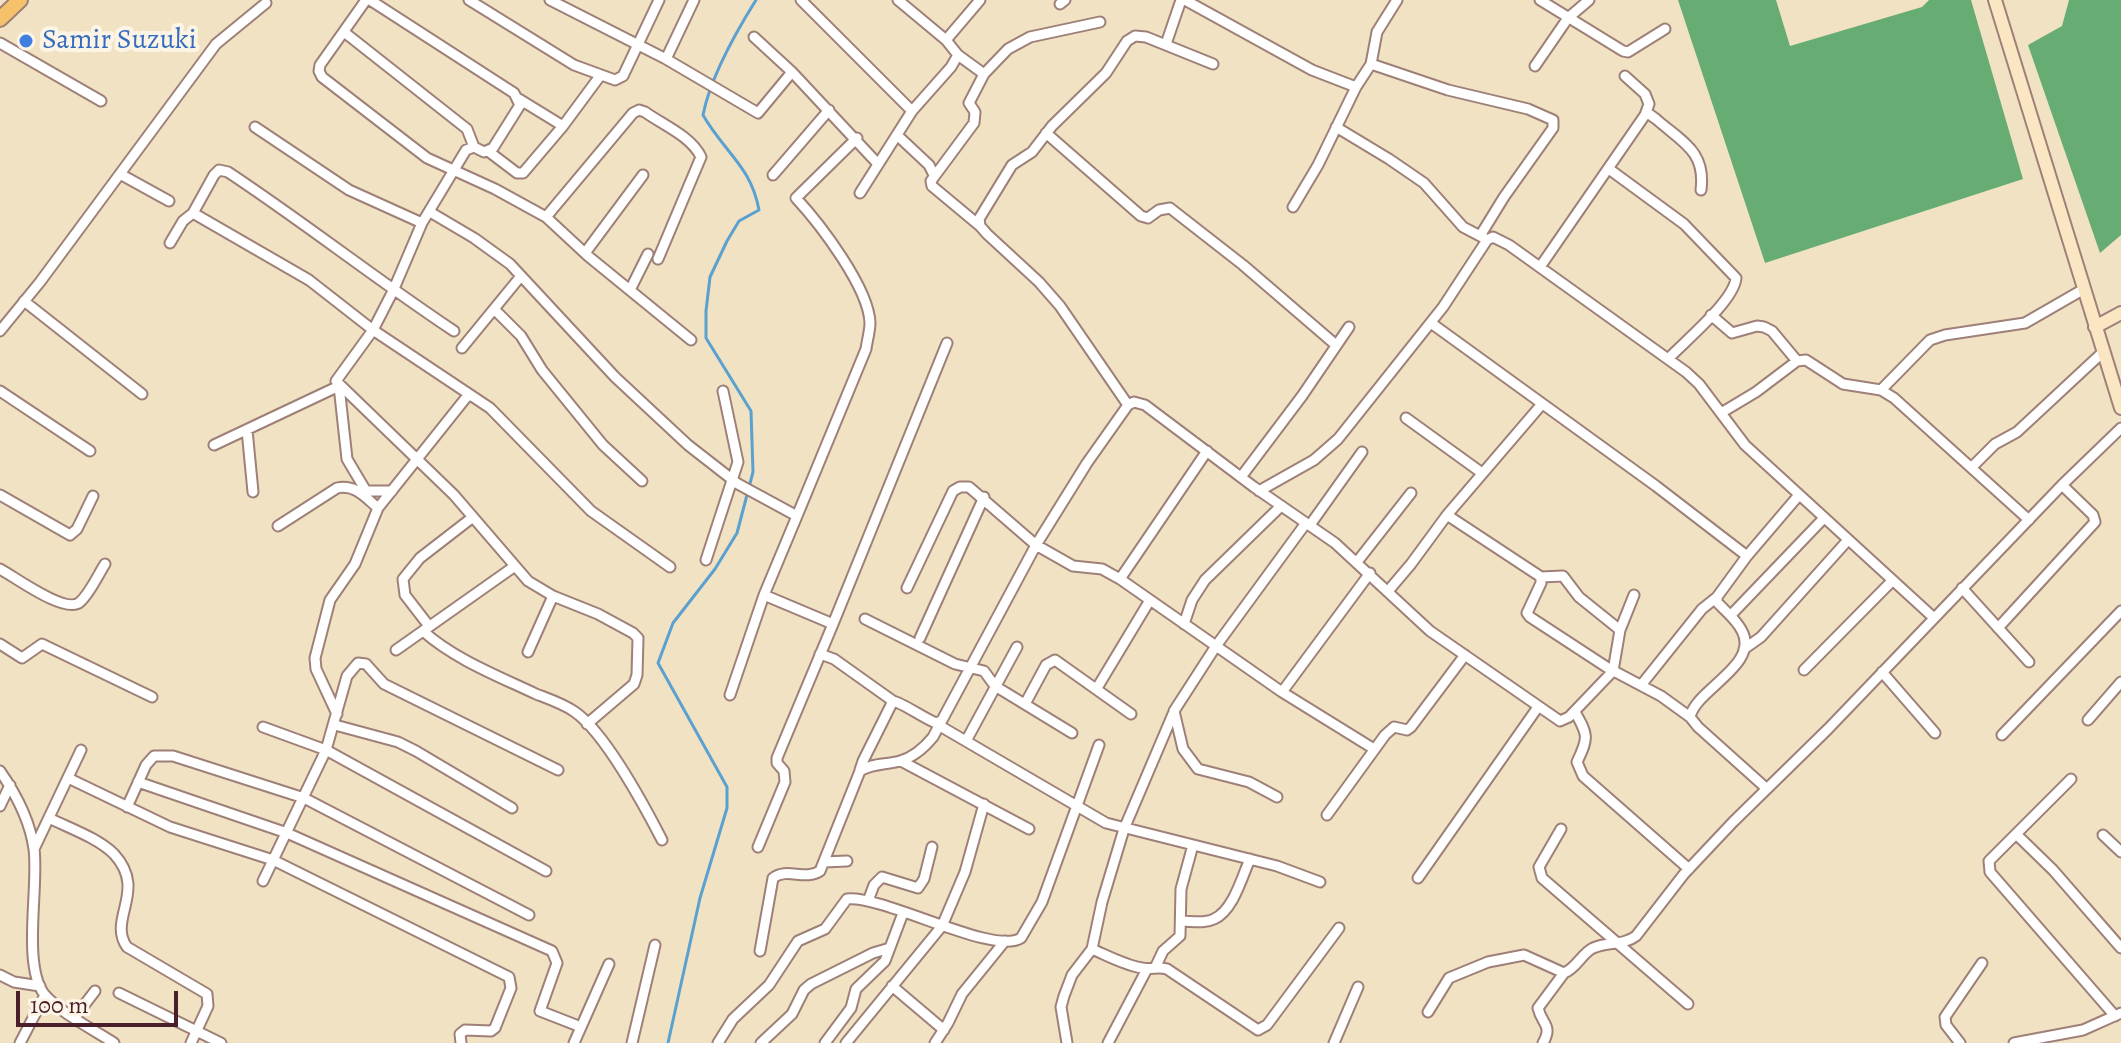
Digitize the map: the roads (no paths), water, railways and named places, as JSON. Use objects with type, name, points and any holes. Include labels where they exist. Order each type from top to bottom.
[{"type":"main road","points":[[0,19],[20,0]]},
{"type":"main road","points":[[1995,0],[2121,408]]},
{"type":"main road","points":[[2095,327],[2121,313]]},
{"type":"street","points":[[563,126],[519,99],[489,75],[368,0],[320,65],[322,77],[427,158],[495,189],[546,217],[691,340]]},
{"type":"street","points":[[469,0],[574,65],[600,76],[620,79],[659,0]]},
{"type":"street","points":[[550,0],[666,59],[758,113],[792,72]]},
{"type":"street","points":[[666,59],[694,0]]},
{"type":"street","points":[[801,0],[912,111]]},
{"type":"street","points":[[898,0],[946,40],[958,55],[984,74]]},
{"type":"street","points":[[1166,44],[1183,0],[1312,70],[1356,87]]},
{"type":"street","points":[[1293,207],[1371,64],[1377,32],[1397,0]]},
{"type":"street","points":[[1540,0],[1623,51],[1628,52],[1665,29]]},
{"type":"street","points":[[1535,66],[1568,18],[1589,0]]},
{"type":"street","points":[[946,40],[977,1]]},
{"type":"street","points":[[0,331],[216,44],[266,3]]},
{"type":"street","points":[[1100,22],[1030,37],[1008,49],[984,74],[970,98],[969,103],[975,112],[974,123],[934,175],[932,186],[980,226],[1060,306],[1128,405]]},
{"type":"street","points":[[344,32],[467,129],[474,147],[488,151],[517,173],[523,173],[600,76]]},
{"type":"street","points":[[980,226],[983,210],[1008,170],[1032,152],[1046,133],[1106,73],[1127,41],[1135,36],[1166,44],[1213,64]]},
{"type":"street","points":[[754,37],[857,138],[878,164]]},
{"type":"street","points":[[0,43],[101,101]]},
{"type":"street","points":[[860,193],[912,111],[958,55]]},
{"type":"street","points":[[1259,491],[1324,453],[1431,323],[1484,238],[1504,197],[1553,128],[1553,120],[1528,109],[1448,90],[1371,64]]},
{"type":"street","points":[[1540,267],[1645,115],[1649,104],[1645,94],[1625,76]]},
{"type":"street","points":[[488,151],[517,112],[519,99]]},
{"type":"street","points":[[546,217],[633,113],[639,110],[645,112],[685,138],[701,157],[653,256],[630,290]]},
{"type":"street","points":[[773,175],[829,110]]},
{"type":"street","points":[[1645,115],[1656,119],[1695,154],[1703,172],[1701,190]]},
{"type":"street","points":[[255,127],[349,190],[422,223]]},
{"type":"street","points":[[1336,127],[1424,183],[1463,227],[1484,238],[1499,238],[1699,384],[1745,445],[1934,618]]},
{"type":"street","points":[[1046,133],[1141,216],[1148,218],[1159,210],[1170,208],[1243,265],[1336,345]]},
{"type":"street","points":[[897,135],[929,165],[934,175]]},
{"type":"street","points":[[730,695],[764,595],[866,349],[870,321],[854,277],[820,223],[796,198],[857,138]]},
{"type":"street","points":[[474,147],[466,150],[422,223],[373,330],[336,381],[473,517],[528,581],[553,596],[598,614],[638,638],[634,684],[587,724]]},
{"type":"street","points":[[1609,169],[1684,224],[1735,274],[1734,289],[1668,359]]},
{"type":"street","points":[[170,243],[183,221],[193,213],[214,175],[219,170],[228,172],[454,331]]},
{"type":"street","points":[[120,174],[169,201]]},
{"type":"street","points":[[585,253],[643,175]]},
{"type":"street","points":[[430,212],[495,252],[615,377],[688,445],[736,482],[797,516]]},
{"type":"street","points":[[193,213],[309,280],[373,330],[497,413],[591,511],[670,567]]},
{"type":"street","points":[[462,348],[521,276]]},
{"type":"street","points":[[1881,390],[1930,340],[2025,323],[2084,289]]},
{"type":"street","points":[[24,301],[142,394]]},
{"type":"street","points":[[494,309],[521,336],[542,370],[603,445],[642,481]]},
{"type":"street","points":[[1711,315],[1732,333],[1757,326],[1772,331],[1797,361]]},
{"type":"street","points":[[1431,323],[1747,556]]},
{"type":"street","points":[[1241,477],[1349,327]]},
{"type":"street","points":[[758,847],[785,782],[784,771],[777,758],[947,343]]},
{"type":"street","points":[[1972,467],[1995,444],[2022,427],[2103,352]]},
{"type":"street","points":[[1721,413],[1756,392],[1797,361],[1806,360],[1843,384],[1881,390],[1932,430],[2029,520]]},
{"type":"street","points":[[214,445],[339,386]]},
{"type":"street","points":[[339,386],[347,459],[366,491],[392,491]]},
{"type":"street","points":[[0,391],[90,451]]},
{"type":"street","points":[[706,560],[736,482],[738,462],[723,391]]},
{"type":"street","points":[[337,714],[316,669],[315,658],[330,600],[355,564],[378,508],[418,462],[469,394]]},
{"type":"street","points":[[860,771],[875,764],[901,761],[923,749],[940,726],[1036,545],[1128,405],[1139,402],[1357,562],[1430,631],[1560,721],[1575,712],[1613,671],[1620,630],[1634,595]]},
{"type":"street","points":[[1389,590],[1447,515],[1542,404]]},
{"type":"street","points":[[1406,418],[1482,473]]},
{"type":"street","points":[[1543,1043],[1548,1028],[1538,1008],[1564,973],[1572,970],[1594,948],[1636,936],[1689,869],[1766,788],[2121,428]]},
{"type":"street","points":[[247,430],[253,492]]},
{"type":"street","points":[[1120,579],[1207,451]]},
{"type":"street","points":[[1067,1043],[1061,1007],[1064,996],[1072,975],[1092,949],[1102,902],[1124,829],[1174,711],[1216,646],[1362,452]]},
{"type":"street","points":[[1998,628],[2095,522],[2093,515],[2062,485]]},
{"type":"street","points":[[278,526],[337,488],[347,486],[378,508]]},
{"type":"street","points":[[907,588],[953,491],[969,487],[1036,545],[1073,566],[1102,569],[1120,579],[1282,692],[1374,749]]},
{"type":"street","points":[[1357,562],[1411,493]]},
{"type":"street","points":[[0,495],[70,535],[77,529],[93,496]]},
{"type":"street","points":[[1642,684],[1799,495]]},
{"type":"street","points":[[920,638],[984,497]]},
{"type":"street","points":[[1184,624],[1192,600],[1205,580],[1281,506]]},
{"type":"street","points":[[1447,515],[1541,577],[1563,576],[1579,597],[1620,630]]},
{"type":"street","points":[[473,517],[420,558],[403,579],[405,595],[435,642],[574,712],[587,724],[642,802],[662,840]]},
{"type":"street","points":[[1731,615],[1824,518]]},
{"type":"street","points":[[1744,649],[1761,637],[1848,540]]},
{"type":"street","points":[[0,569],[50,598],[71,605],[80,603],[105,564]]},
{"type":"street","points":[[396,650],[515,566]]},
{"type":"street","points":[[1282,692],[1370,573]]},
{"type":"street","points":[[1541,577],[1527,613],[1530,617],[1613,671],[1642,684],[1690,717],[1766,788]]},
{"type":"street","points":[[1804,670],[1892,581]]},
{"type":"street","points":[[1962,588],[2029,662]]},
{"type":"street","points":[[764,595],[833,624]]},
{"type":"street","points":[[528,652],[553,596]]},
{"type":"street","points":[[1690,717],[1694,706],[1736,665],[1744,649],[1742,631],[1717,602],[1717,597]]},
{"type":"street","points":[[1097,688],[1150,600]]},
{"type":"street","points":[[2002,735],[2121,611]]},
{"type":"street","points":[[865,619],[955,664],[984,671],[995,686],[1072,733]]},
{"type":"street","points":[[0,644],[22,658],[42,644],[152,697]]},
{"type":"street","points":[[966,741],[1017,647]]},
{"type":"street","points":[[820,654],[834,659],[893,701],[926,719],[936,723],[941,721],[940,726]]},
{"type":"street","points":[[1327,815],[1390,730],[1394,727],[1407,730],[1411,727],[1465,655]]},
{"type":"street","points":[[1025,704],[1050,660],[1062,663],[1131,714]]},
{"type":"street","points":[[263,881],[326,750],[347,676],[358,663],[366,664],[384,684],[558,770]]},
{"type":"street","points":[[1882,672],[1935,733]]},
{"type":"street","points":[[2088,720],[2121,682]]},
{"type":"street","points":[[760,951],[773,878],[783,873],[815,875],[824,862],[863,761],[893,701]]},
{"type":"street","points":[[1418,878],[1538,707]]},
{"type":"street","points":[[1174,711],[1183,749],[1198,769],[1249,782],[1277,797]]},
{"type":"street","points":[[1575,712],[1586,731],[1587,739],[1577,762],[1583,776],[1689,869]]},
{"type":"street","points":[[335,725],[398,742],[512,808]]},
{"type":"street","points":[[940,726],[1106,823],[1250,859],[1320,882]]},
{"type":"street","points":[[263,727],[326,750],[546,871]]},
{"type":"street","points":[[718,1043],[733,1019],[769,985],[798,941],[825,929],[847,899],[868,901],[942,926],[1016,941],[1029,927],[1042,902],[1099,745]]},
{"type":"street","points":[[34,849],[81,750]]},
{"type":"street","points":[[127,807],[154,756],[164,754],[304,798],[529,915]]},
{"type":"street","points":[[901,761],[1029,829]]},
{"type":"street","points":[[0,771],[24,814],[34,849],[33,953],[43,991],[20,1043]]},
{"type":"street","points":[[68,778],[170,827],[273,860],[509,977],[511,988],[495,1028],[491,1031],[465,1030],[460,1034],[461,1043]]},
{"type":"street","points":[[2014,1043],[2065,1039],[2118,1015],[1990,872],[1989,861],[2071,779]]},
{"type":"street","points":[[138,782],[287,833],[552,951],[557,963],[540,1011],[581,1027]]},
{"type":"street","points":[[0,806],[10,785]]},
{"type":"street","points":[[846,1043],[942,926],[965,872],[984,804]]},
{"type":"street","points":[[49,818],[115,855],[129,881],[130,892],[119,931],[127,947],[207,994],[208,1006],[191,1043]]},
{"type":"street","points":[[1561,829],[1539,867],[1542,878],[1688,1004]]},
{"type":"street","points":[[2016,834],[2053,870],[2121,948]]},
{"type":"street","points":[[2103,835],[2121,852]]},
{"type":"street","points":[[1108,1043],[1163,951],[1180,936],[1181,889],[1193,845]]},
{"type":"street","points":[[868,901],[874,885],[882,877],[918,888],[924,879],[932,847]]},
{"type":"street","points":[[1181,921],[1203,922],[1219,916],[1231,901],[1250,859]]},
{"type":"street","points":[[824,862],[847,861]]},
{"type":"street","points":[[825,1043],[851,1008],[856,989],[881,967],[903,913]]},
{"type":"street","points":[[1092,949],[1128,965],[1167,969],[1258,1030],[1267,1025],[1339,928]]},
{"type":"street","points":[[935,1043],[962,994],[1005,941]]},
{"type":"street","points":[[632,1043],[655,945]]},
{"type":"street","points":[[761,1043],[792,1014],[804,990],[811,984],[873,953],[890,948]]},
{"type":"street","points":[[1428,1012],[1449,978],[1488,962],[1524,955],[1564,973]]},
{"type":"street","points":[[1960,1043],[1946,1025],[1945,1017],[1982,963]]},
{"type":"street","points":[[574,1043],[609,964]]},
{"type":"street","points":[[0,975],[43,991],[114,1043]]},
{"type":"street","points":[[892,986],[944,1030]]},
{"type":"street","points":[[1334,1043],[1358,987]]},
{"type":"street","points":[[75,1017],[95,991]]},
{"type":"street","points":[[119,993],[221,1043]]},
{"type":"waterway","points":[[668,1043],[700,898],[727,808],[727,787],[658,663],[673,623],[715,569],[737,533],[753,472],[751,411],[706,338],[706,311],[710,277],[727,241],[739,221],[759,210],[743,170],[703,115],[718,71],[756,0]]},
{"type":"place","name":"Samir Suzuki","points":[[26,41]]}]
